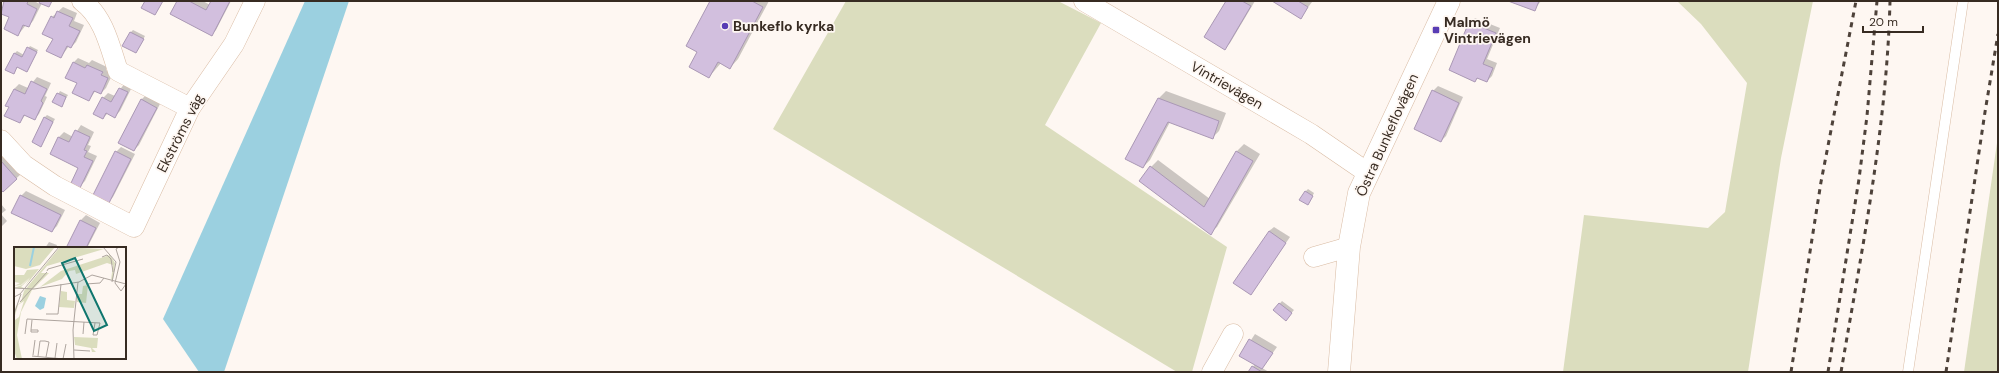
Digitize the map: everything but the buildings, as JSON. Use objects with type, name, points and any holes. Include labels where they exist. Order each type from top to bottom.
[{"type":"street","points":[[82,1],[88,5],[103,26],[118,71],[190,108]]},
{"type":"street","name":"Ekströms väg","points":[[1,140],[24,165],[55,186],[134,227],[190,108],[234,44],[255,1]]},
{"type":"street","name":"Vintrievägen","points":[[1084,1],[1311,134],[1368,172]]},
{"type":"street","name":"Östra Bunkeflovägen","points":[[1339,372],[1349,247],[1359,194],[1449,1]]},
{"type":"street","points":[[1314,257],[1349,247]]},
{"type":"street","points":[[1212,372],[1233,334]]},
{"type":"lane","points":[[1908,372],[1963,1]]},
{"type":"green space","points":[[846,1],[1058,1],[1101,23],[1045,125],[1227,247],[1192,372],[1177,372],[773,129]]},
{"type":"green space","points":[[1677,1],[1813,1],[1781,158],[1748,372],[1563,372],[1584,215],[1708,228],[1725,212],[1747,83],[1701,24]]},
{"type":"green space","points":[[1998,136],[1998,372],[1964,372]]},
{"type":"water","points":[[305,1],[349,1],[224,372],[199,372],[163,319]]},
{"type":"railway","points":[[1791,372],[1821,182],[1856,1]]},
{"type":"railway","points":[[1828,372],[1859,179],[1867,116],[1877,1]]},
{"type":"railway","points":[[1841,372],[1865,233],[1879,140],[1888,47],[1890,1]]},
{"type":"railway","points":[[1946,372],[1998,34]]},
{"type":"place","name":"Bunkeflo kyrka","points":[[725,26]]},
{"type":"place","name":"Malmö Vintrievägen","points":[[1436,30]]}]
